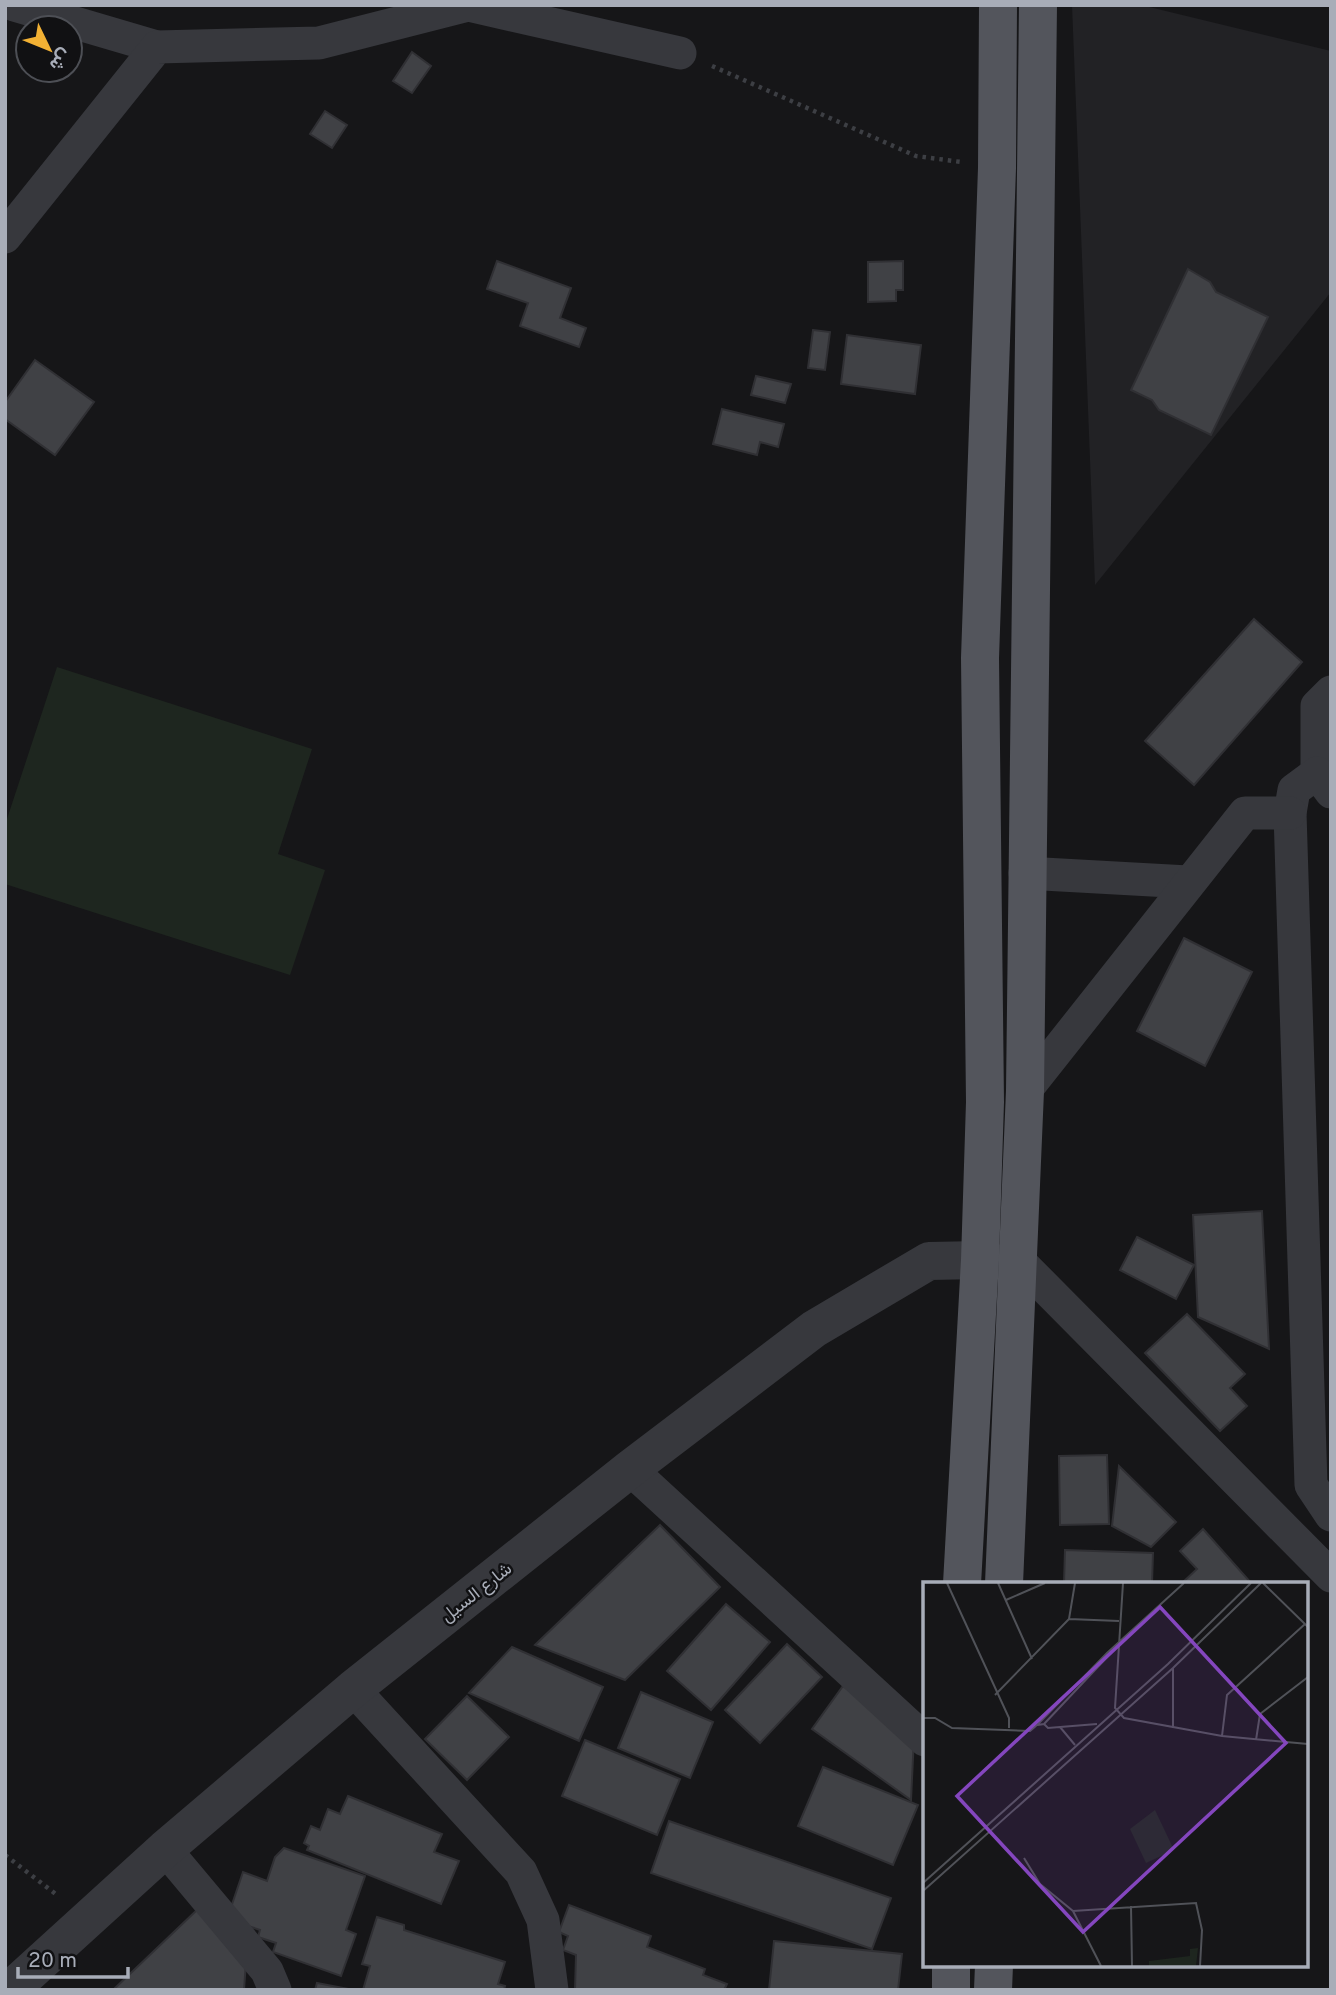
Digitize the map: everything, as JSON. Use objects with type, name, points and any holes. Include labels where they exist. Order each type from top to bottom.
[{"type":"main road","points":[[962,1582],[980,1260],[985,1102],[980,658],[997,167],[998,5]]},
{"type":"main road","points":[[1004,1582],[1020,1262],[1025,1091],[1025,873],[1038,5]]},
{"type":"main road","points":[[951,1967],[951,1990]]},
{"type":"main road","points":[[993,1990],[994,1967]]},
{"type":"street","points":[[14,5],[157,47],[319,43],[468,5],[680,53]]},
{"type":"street","points":[[5,237],[157,47]]},
{"type":"street","points":[[1331,692],[1317,706],[1324,782],[1294,790],[1290,813],[1311,1485],[1331,1515]]},
{"type":"street","points":[[1025,1091],[1245,813],[1290,813]]},
{"type":"street","points":[[1025,873],[1188,882]]},
{"type":"street","points":[[980,1260],[1020,1262],[1331,1576]]},
{"type":"street","name":"شارع السيل","points":[[10,1990],[165,1849],[352,1689],[630,1469],[814,1328],[929,1261],[980,1260]]},
{"type":"street","points":[[630,1469],[923,1738]]},
{"type":"street","points":[[352,1689],[521,1872],[543,1920],[552,1990]]},
{"type":"street","points":[[165,1849],[267,1971],[275,1990]]},
{"type":"path","points":[[680,53],[916,156],[997,167]]},
{"type":"path","points":[[5,1855],[88,1919]]},
{"type":"shaded area","points":[[1072,5],[1141,5],[1331,51],[1331,292],[1095,585]]},
{"type":"shaded area","points":[[57,667],[312,749],[278,854],[325,870],[290,975],[5,884],[5,825]]},
{"type":"building","points":[[412,52],[431,66],[412,93],[393,81]]},
{"type":"building","points":[[325,111],[347,125],[332,148],[310,134]]},
{"type":"building","points":[[497,261],[571,288],[560,318],[586,328],[579,347],[520,326],[528,303],[487,289]]},
{"type":"building","points":[[903,261],[903,290],[896,290],[896,301],[868,302],[868,262]]},
{"type":"building","points":[[1188,269],[1210,282],[1216,292],[1268,317],[1211,435],[1159,410],[1152,400],[1131,390]]},
{"type":"building","points":[[813,330],[830,332],[825,370],[808,368]]},
{"type":"building","points":[[847,335],[921,345],[915,394],[841,384]]},
{"type":"building","points":[[35,360],[94,402],[55,455],[5,419],[5,402]]},
{"type":"building","points":[[756,376],[791,384],[785,403],[751,395]]},
{"type":"building","points":[[722,409],[784,424],[778,447],[760,442],[757,455],[713,444]]},
{"type":"building","points":[[1254,619],[1302,662],[1194,785],[1145,741]]},
{"type":"building","points":[[1184,938],[1252,972],[1205,1066],[1137,1031]]},
{"type":"building","points":[[1262,1211],[1269,1349],[1198,1317],[1193,1215]]},
{"type":"building","points":[[1137,1237],[1194,1265],[1176,1299],[1120,1270]]},
{"type":"building","points":[[1187,1314],[1245,1374],[1230,1388],[1247,1406],[1220,1431],[1145,1353]]},
{"type":"building","points":[[1107,1455],[1109,1524],[1060,1525],[1059,1456]]},
{"type":"building","points":[[1119,1466],[1176,1522],[1151,1547],[1112,1526]]},
{"type":"building","points":[[660,1525],[720,1587],[625,1680],[535,1645]]},
{"type":"building","points":[[1203,1529],[1250,1582],[1183,1582],[1197,1569],[1180,1551]]},
{"type":"building","points":[[1065,1550],[1153,1553],[1152,1582],[1064,1582]]},
{"type":"building","points":[[726,1604],[770,1642],[711,1710],[667,1671]]},
{"type":"building","points":[[787,1644],[822,1677],[760,1743],[725,1710]]},
{"type":"building","points":[[512,1647],[603,1687],[579,1741],[469,1693]]},
{"type":"building","points":[[843,1686],[914,1737],[911,1800],[812,1729]]},
{"type":"building","points":[[641,1692],[713,1722],[690,1778],[618,1748]]},
{"type":"building","points":[[467,1696],[509,1737],[467,1780],[425,1739]]},
{"type":"building","points":[[585,1740],[680,1779],[657,1835],[562,1796]]},
{"type":"building","points":[[823,1767],[918,1805],[893,1865],[798,1826]]},
{"type":"building","points":[[348,1796],[442,1834],[434,1852],[459,1861],[441,1904],[307,1850],[309,1846],[304,1843],[311,1826],[320,1830],[328,1809],[340,1814]]},
{"type":"building","points":[[669,1821],[891,1898],[872,1949],[651,1873]]},
{"type":"building","points":[[284,1848],[365,1876],[346,1930],[356,1934],[341,1976],[273,1952],[276,1943],[258,1937],[260,1930],[227,1919],[243,1872],[267,1881],[275,1857]]},
{"type":"building","points":[[569,1905],[651,1936],[647,1947],[705,1969],[703,1975],[727,1984],[724,1990],[575,1990],[576,1955],[563,1950],[568,1936],[559,1932]]},
{"type":"building","points":[[197,1910],[246,1962],[244,1990],[113,1990]]},
{"type":"building","points":[[377,1917],[404,1925],[404,1930],[505,1962],[498,1984],[505,1986],[504,1990],[363,1990],[370,1966],[362,1964]]},
{"type":"building","points":[[774,1941],[902,1954],[898,1990],[769,1990]]},
{"type":"building","points":[[317,1983],[349,1989],[349,1990],[315,1990]]}]
